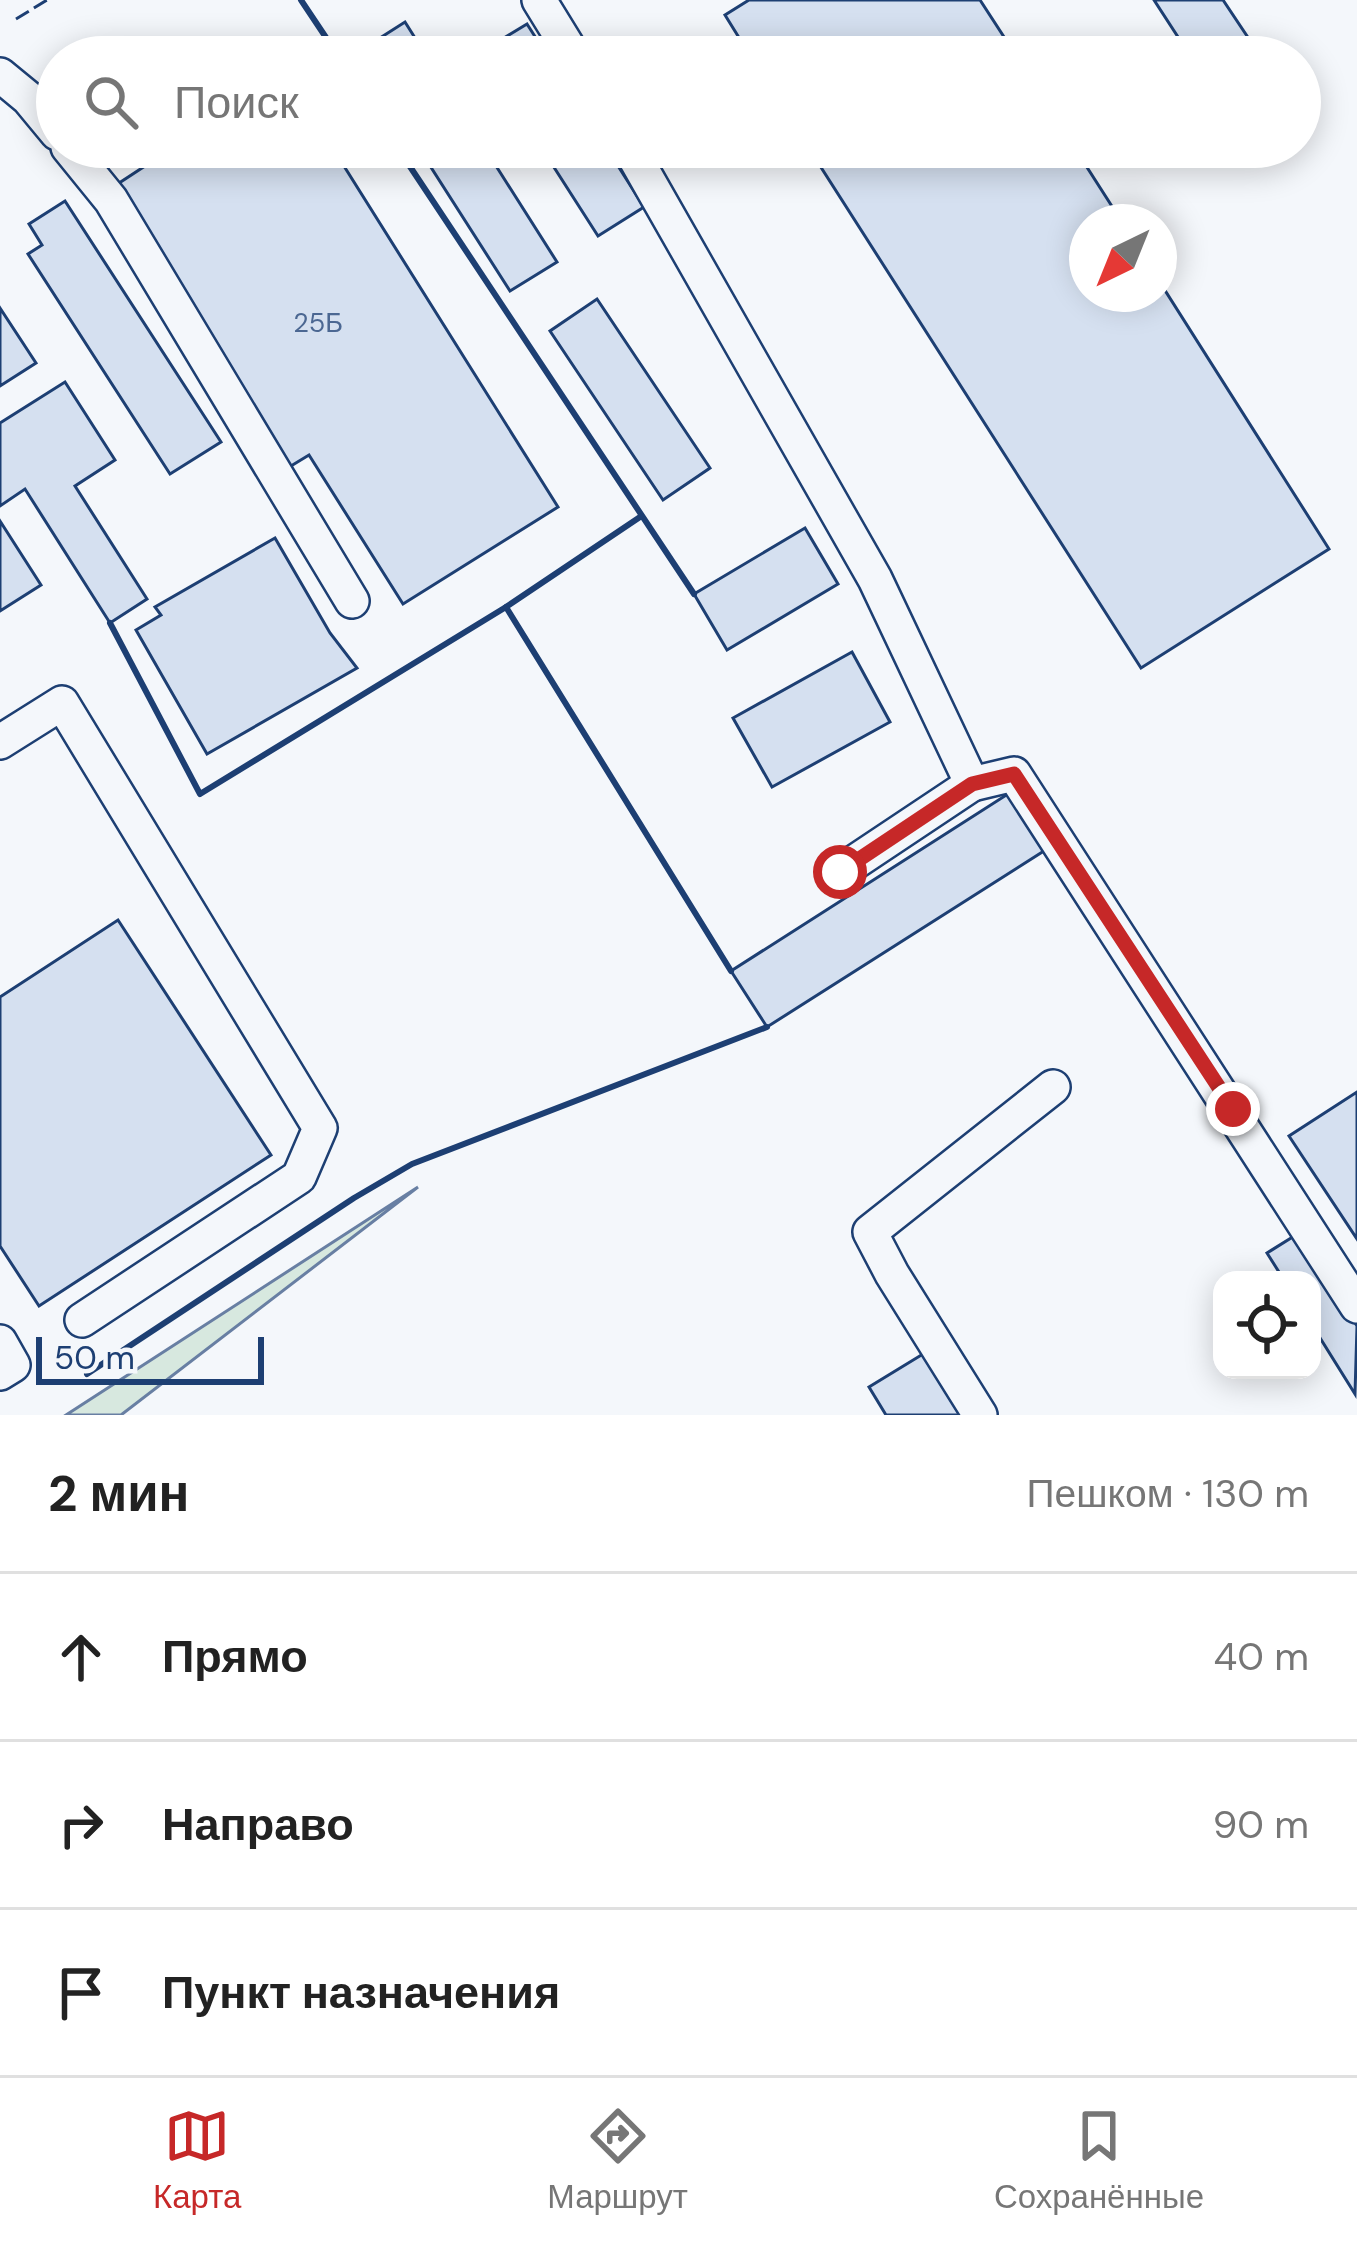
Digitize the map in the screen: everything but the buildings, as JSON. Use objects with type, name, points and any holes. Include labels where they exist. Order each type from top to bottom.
[{"type":"lane","points":[[539,0],[561,36]]},
{"type":"lane","points":[[0,75],[36,108]]},
{"type":"lane","points":[[85,168],[111,200],[352,601]]},
{"type":"lane","points":[[641,168],[875,579],[972,784]]},
{"type":"lane","points":[[0,742],[62,703],[320,1128],[299,1177],[82,1320]]},
{"type":"lane","points":[[840,872],[972,784],[1014,774],[1357,1306]]},
{"type":"lane","points":[[980,1415],[870,1232],[1053,1087]]},
{"type":"lane","points":[[0,1342],[13,1365],[0,1372]]},
{"type":"shaded area","points":[[418,1187],[121,1415],[66,1415]]},
{"type":"fence","points":[[16,19],[47,0]]},
{"type":"wall","points":[[301,0],[325,36]]},
{"type":"wall","points":[[411,168],[694,594]]},
{"type":"wall","points":[[640,517],[506,607],[731,971]]},
{"type":"wall","points":[[110,623],[200,794],[506,607]]},
{"type":"wall","points":[[87,1374],[412,1164],[767,1027]]},
{"type":"route","points":[[840,872],[972,784],[1014,774],[1233,1109]]}]
